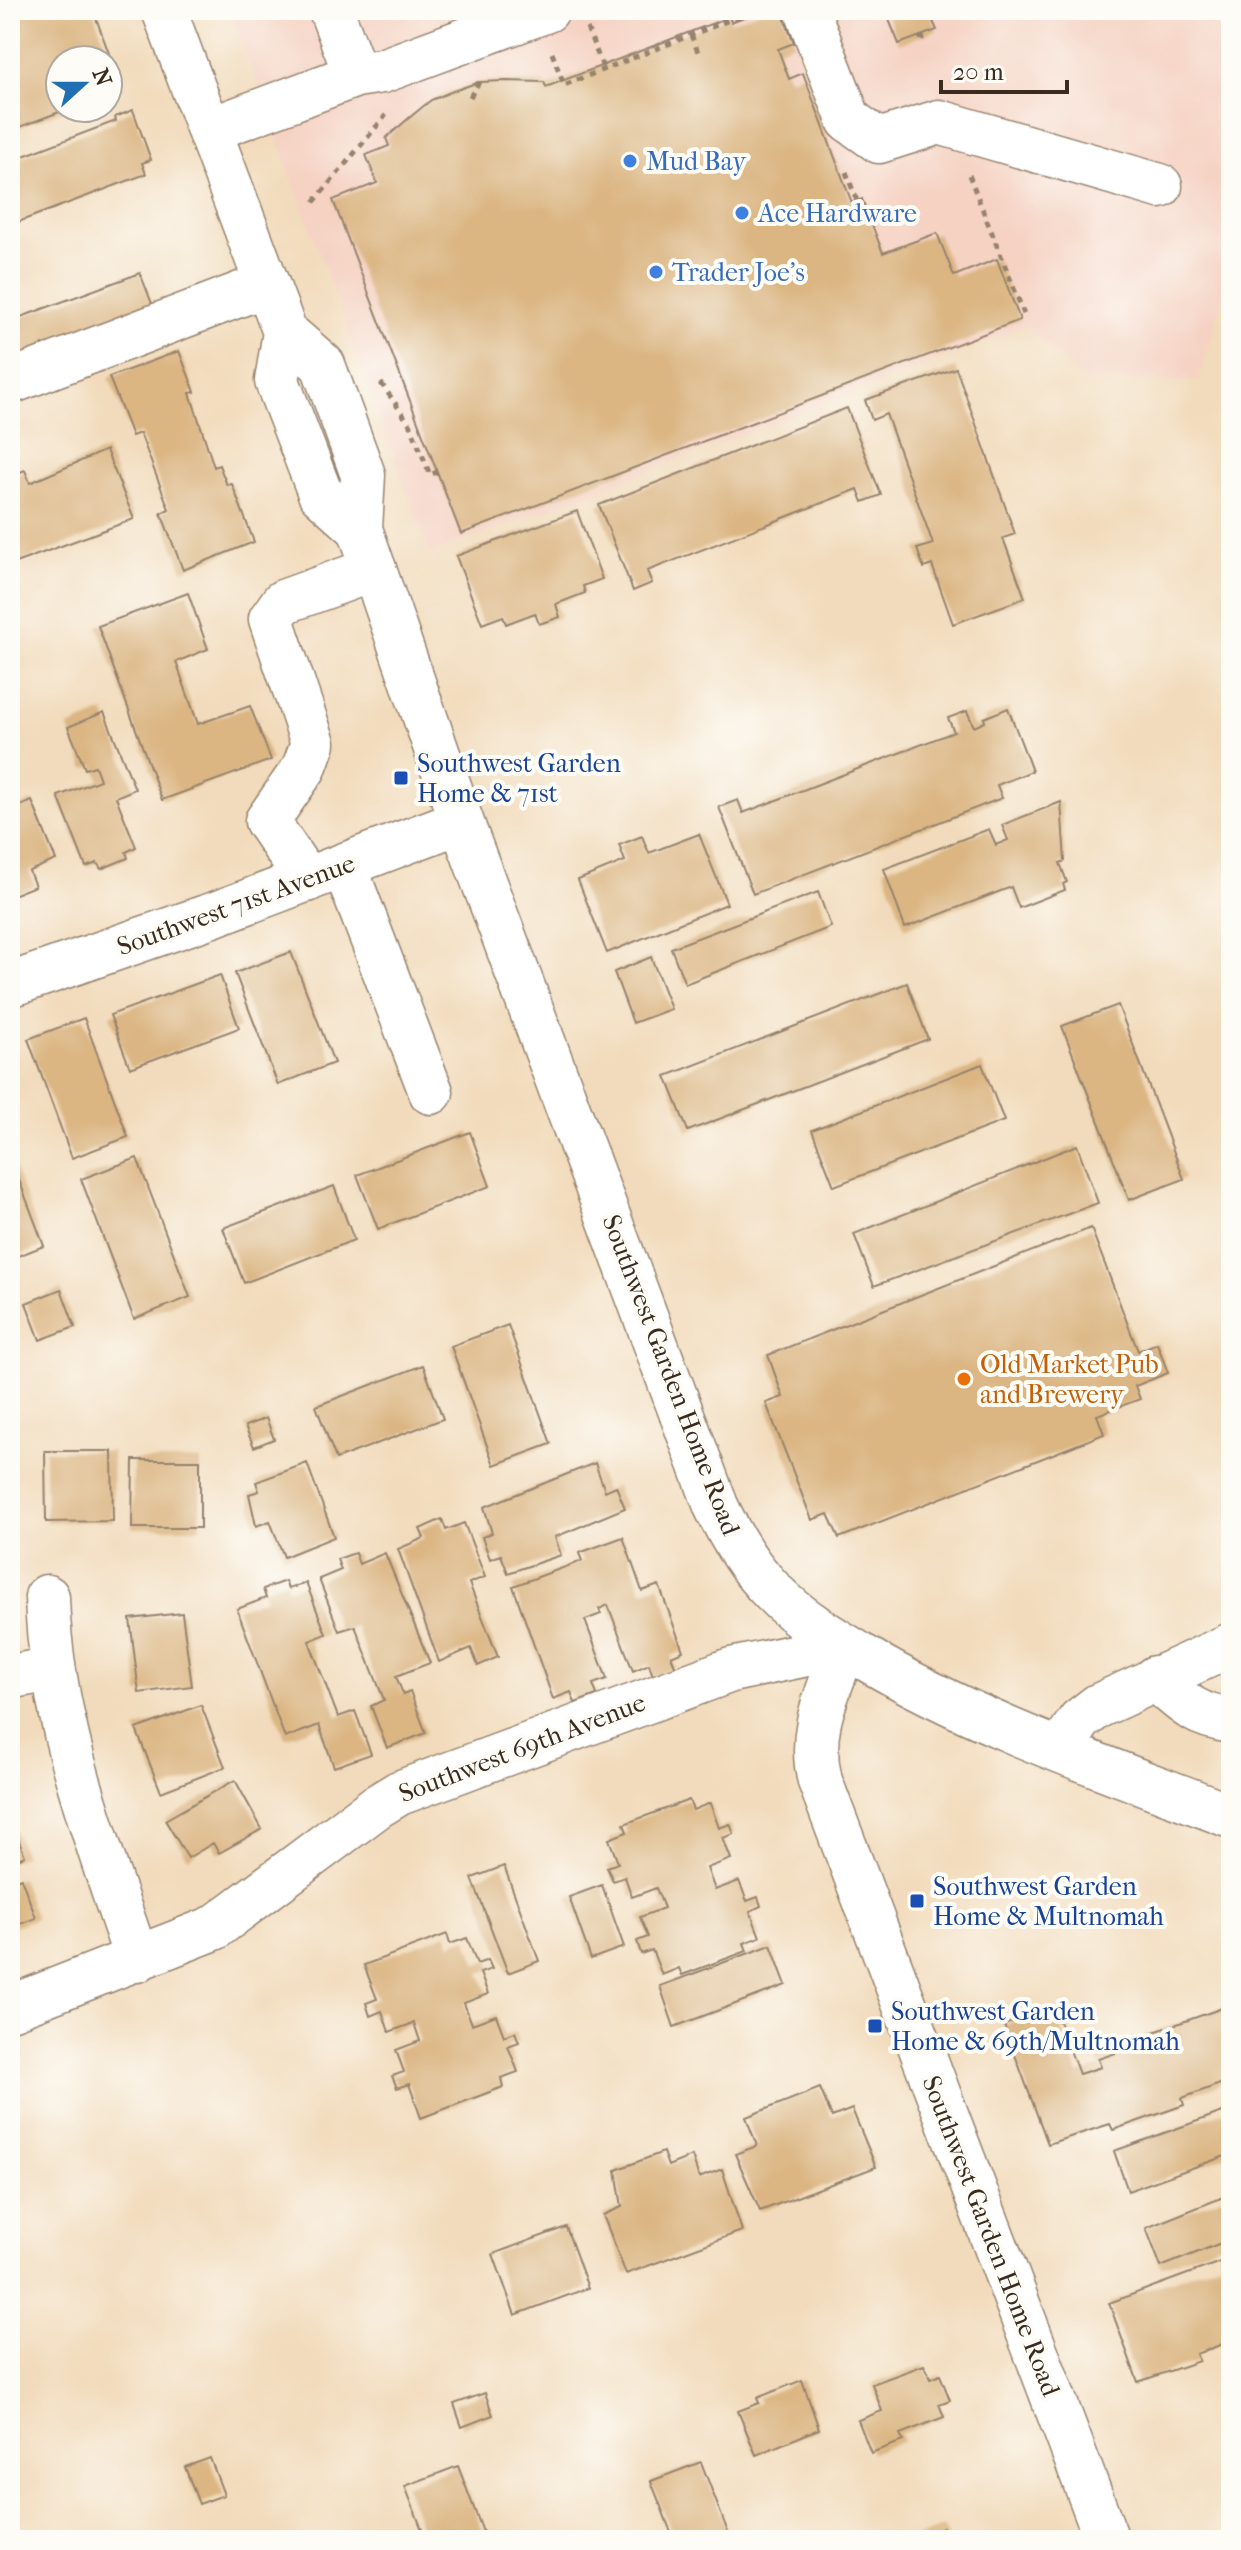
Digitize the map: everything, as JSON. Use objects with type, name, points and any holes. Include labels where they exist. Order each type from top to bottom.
[{"type":"street","name":"Southwest Garden Home Road","points":[[164,10],[285,332],[277,381],[320,493],[367,549],[461,821],[716,1506],[732,1539],[774,1593],[845,1646],[816,1728],[814,1757],[820,1781],[1107,2540]]},
{"type":"street","points":[[331,10],[356,75]]},
{"type":"street","points":[[807,10],[849,120],[879,141],[939,122],[1160,186]]},
{"type":"street","points":[[209,130],[356,75],[548,28]]},
{"type":"street","points":[[10,382],[267,284]]},
{"type":"street","points":[[367,549],[283,602],[271,619],[313,743],[304,768],[267,821],[326,872],[431,1092]]},
{"type":"street","name":"Southwest 71st Avenue","points":[[10,985],[461,821]]},
{"type":"street","points":[[47,1597],[52,1669],[79,1785],[137,1960]]},
{"type":"street","points":[[1060,1750],[1080,1720],[1098,1706],[1231,1645]]},
{"type":"street","points":[[845,1646],[935,1696],[1060,1750],[1231,1816]]},
{"type":"street","name":"Southwest 69th Avenue","points":[[10,2008],[137,1960],[227,1921],[376,1807],[399,1793],[731,1670],[845,1646]]},
{"type":"street","points":[[10,1677],[52,1669]]},
{"type":"street","points":[[1155,1678],[1189,1709],[1203,1716],[1231,1721]]},
{"type":"path","points":[[548,28],[564,85],[755,10]]},
{"type":"path","points":[[587,28],[604,70]]},
{"type":"path","points":[[691,35],[698,52]]},
{"type":"path","points":[[919,37],[927,40]]},
{"type":"path","points":[[314,202],[394,105]]},
{"type":"path","points":[[966,167],[1024,314]]},
{"type":"path","points":[[381,383],[411,426],[430,475],[437,472]]},
{"type":"shaded area","points":[[230,10],[1231,10],[1231,269],[1199,381],[1084,380],[1026,326],[430,554]]},
{"type":"building","points":[[10,10],[93,10],[105,44],[44,44],[44,118],[12,130]]},
{"type":"building","name":"Trader Joe's","points":[[763,10],[781,10],[794,43],[778,49],[789,79],[803,73],[852,203],[862,199],[883,253],[937,233],[954,276],[997,259],[1020,320],[461,534],[333,200],[377,183],[366,155],[389,146],[386,138],[431,100],[479,82],[544,82],[546,87],[729,17],[731,22]]},
{"type":"building","points":[[885,10],[942,10],[930,15],[937,30],[899,44]]},
{"type":"building","points":[[133,110],[151,160],[142,163],[146,174],[10,225],[10,161],[108,124],[124,124],[124,114]]},
{"type":"building","points":[[140,273],[158,319],[10,375],[10,321]]},
{"type":"building","points":[[179,351],[195,392],[190,393],[214,467],[219,465],[227,485],[232,484],[254,542],[183,570],[161,513],[169,509],[140,433],[132,436],[109,377]]},
{"type":"building","points":[[956,368],[1015,534],[1003,538],[1025,598],[953,624],[932,565],[924,568],[917,549],[933,544],[886,414],[872,420],[865,400]]},
{"type":"building","points":[[847,408],[881,495],[863,502],[858,489],[647,571],[652,583],[633,591],[599,505]]},
{"type":"building","points":[[106,450],[134,519],[10,565],[10,476],[25,470],[30,483]]},
{"type":"building","points":[[577,511],[602,579],[583,586],[585,593],[556,604],[560,617],[539,624],[535,613],[506,624],[503,616],[482,624],[456,556]]},
{"type":"building","points":[[188,593],[208,649],[176,662],[198,724],[250,706],[271,760],[162,800],[98,626]]},
{"type":"building","points":[[1008,708],[1032,771],[997,785],[1002,798],[753,894],[719,807],[738,800],[743,813],[954,732],[948,718],[967,711],[974,727],[985,722],[984,718]]},
{"type":"building","points":[[104,712],[135,789],[116,797],[136,847],[126,852],[128,858],[101,869],[97,863],[86,867],[58,796],[100,780],[95,766],[85,769],[68,727]]},
{"type":"building","points":[[32,801],[56,860],[29,871],[35,886],[10,896],[10,810]]},
{"type":"building","points":[[1061,802],[1065,861],[1060,863],[1067,882],[1063,884],[1065,890],[1019,908],[1011,887],[905,928],[884,869],[989,829],[996,845],[1008,840],[1002,825]]},
{"type":"building","points":[[699,834],[727,904],[607,953],[578,880],[625,861],[619,845],[642,836],[649,853]]},
{"type":"building","points":[[818,892],[831,927],[685,984],[671,948]]},
{"type":"building","points":[[291,952],[334,1063],[278,1085],[235,973]]},
{"type":"building","points":[[651,957],[671,1009],[633,1023],[614,972]]},
{"type":"building","points":[[220,975],[239,1028],[130,1068],[110,1015]]},
{"type":"building","points":[[907,983],[928,1039],[688,1131],[666,1076]]},
{"type":"building","points":[[1118,1005],[1184,1179],[1129,1200],[1062,1026]]},
{"type":"building","points":[[84,1018],[128,1137],[72,1158],[28,1039]]},
{"type":"building","points":[[982,1064],[1004,1121],[834,1186],[812,1130]]},
{"type":"building","points":[[470,1132],[490,1186],[378,1229],[357,1175]]},
{"type":"building","points":[[1077,1145],[1098,1203],[874,1286],[854,1234]]},
{"type":"building","points":[[10,1156],[44,1246],[10,1259]]},
{"type":"building","points":[[137,1158],[190,1297],[134,1319],[81,1179]]},
{"type":"building","points":[[334,1186],[354,1240],[244,1283],[223,1228]]},
{"type":"building","name":"Old Market Pub and Brewery","points":[[1091,1228],[1138,1351],[1157,1343],[1168,1373],[1135,1386],[1140,1399],[1097,1415],[1104,1434],[839,1538],[828,1514],[812,1520],[766,1403],[783,1397],[768,1355]]},
{"type":"building","points":[[61,1289],[75,1327],[40,1340],[26,1303]]},
{"type":"building","points":[[508,1325],[551,1444],[494,1465],[451,1346]]},
{"type":"building","points":[[423,1365],[443,1419],[336,1459],[316,1406]]},
{"type":"building","points":[[266,1418],[274,1439],[254,1447],[245,1426]]},
{"type":"building","points":[[45,1451],[112,1451],[113,1521],[46,1522]]},
{"type":"building","points":[[133,1460],[200,1460],[200,1528],[132,1528]]},
{"type":"building","points":[[307,1463],[334,1537],[284,1557],[270,1521],[256,1526],[249,1494],[259,1491],[256,1482]]},
{"type":"building","points":[[595,1463],[605,1491],[616,1486],[625,1508],[555,1537],[561,1555],[508,1573],[501,1555],[490,1559],[482,1537],[492,1533],[484,1507]]},
{"type":"building","points":[[442,1519],[446,1530],[464,1523],[485,1577],[469,1583],[498,1657],[478,1666],[471,1648],[439,1662],[398,1549],[424,1538],[420,1529]]},
{"type":"building","points":[[623,1537],[642,1591],[659,1585],[683,1651],[671,1656],[676,1668],[653,1676],[649,1664],[633,1671],[608,1605],[599,1609],[601,1614],[585,1620],[607,1679],[593,1684],[597,1695],[575,1703],[571,1692],[553,1699],[513,1586],[582,1561],[579,1553]]},
{"type":"building","points":[[355,1553],[359,1564],[385,1553],[430,1663],[396,1676],[403,1694],[410,1691],[426,1733],[387,1748],[371,1706],[384,1700],[355,1626],[339,1631],[319,1579],[341,1570],[337,1559]]},
{"type":"building","points":[[285,1581],[288,1589],[306,1583],[326,1634],[309,1641],[338,1717],[355,1711],[371,1754],[334,1767],[319,1725],[285,1738],[237,1609],[266,1598],[263,1589]]},
{"type":"building","points":[[182,1613],[192,1686],[139,1693],[130,1619]]},
{"type":"building","points":[[201,1705],[225,1767],[161,1792],[136,1729]]},
{"type":"building","points":[[235,1780],[262,1829],[219,1853],[213,1843],[188,1858],[165,1820]]},
{"type":"building","points":[[689,1800],[693,1810],[710,1803],[719,1828],[730,1824],[734,1834],[723,1838],[731,1859],[707,1868],[715,1890],[739,1881],[747,1901],[758,1897],[761,1906],[750,1911],[760,1937],[744,1943],[747,1951],[682,1975],[679,1968],[662,1975],[652,1950],[641,1954],[637,1941],[648,1937],[640,1917],[664,1908],[656,1888],[632,1897],[625,1877],[613,1881],[607,1867],[618,1863],[609,1839],[627,1832],[624,1824]]},
{"type":"building","points":[[10,1818],[25,1856],[10,1862]]},
{"type":"building","points":[[504,1866],[539,1961],[508,1973],[472,1878]]},
{"type":"building","points":[[21,1878],[36,1918],[10,1928],[10,1882]]},
{"type":"building","points":[[602,1885],[624,1947],[591,1959],[569,1897]]},
{"type":"building","points":[[447,1934],[450,1944],[467,1938],[477,1964],[488,1960],[492,1969],[480,1973],[488,1994],[464,2003],[472,2024],[496,2015],[504,2036],[515,2032],[519,2042],[508,2046],[518,2072],[501,2078],[503,2087],[421,2118],[409,2084],[397,2088],[392,2076],[404,2072],[396,2050],[420,2041],[414,2023],[389,2032],[382,2011],[370,2016],[366,2003],[377,1999],[364,1965]]},
{"type":"building","points":[[771,1945],[786,1985],[674,2027],[660,1986]]},
{"type":"building","points":[[1231,2005],[1231,2080],[1182,2098],[1184,2105],[1113,2130],[1110,2124],[1048,2144],[1004,2025],[1054,2008],[1079,2074],[1101,2067],[1098,2059],[1154,2040],[1151,2033]]},
{"type":"building","points":[[820,2088],[832,2117],[852,2109],[876,2167],[760,2211],[735,2154],[757,2146],[746,2117]]},
{"type":"building","points":[[1231,2109],[1231,2154],[1128,2191],[1114,2151]]},
{"type":"building","points":[[663,2152],[668,2166],[692,2156],[699,2178],[722,2169],[742,2231],[626,2274],[603,2215],[622,2207],[616,2170]]},
{"type":"building","points":[[1231,2194],[1231,2239],[1161,2267],[1146,2228]]},
{"type":"building","points":[[566,2227],[588,2288],[515,2315],[493,2254]]},
{"type":"building","points":[[1231,2258],[1231,2341],[1196,2354],[1199,2361],[1138,2382],[1109,2303]]},
{"type":"building","points":[[924,2365],[930,2379],[940,2375],[950,2400],[939,2404],[944,2417],[900,2434],[903,2441],[871,2453],[858,2420],[882,2411],[872,2384]]},
{"type":"building","points":[[802,2380],[819,2429],[756,2455],[738,2411],[759,2403],[757,2398]]},
{"type":"building","points":[[485,2393],[493,2415],[462,2427],[454,2404]]},
{"type":"building","points":[[210,2458],[224,2495],[199,2504],[185,2467]]},
{"type":"building","points":[[701,2462],[731,2540],[674,2540],[651,2481]]},
{"type":"building","points":[[458,2466],[486,2540],[426,2540],[405,2486]]},
{"type":"building","points":[[943,2527],[948,2540],[911,2540]]},
{"type":"place","name":"Mud Bay","points":[[630,161]]},
{"type":"place","name":"Ace Hardware","points":[[742,213]]},
{"type":"place","name":"Trader Joe's","points":[[656,272]]},
{"type":"place","name":"Southwest Garden Home & 71st","points":[[401,778]]},
{"type":"place","name":"Old Market Pub and Brewery","points":[[964,1379]]},
{"type":"place","name":"Southwest Garden Home & Multnomah","points":[[917,1901]]},
{"type":"place","name":"Southwest Garden Home & 69th/Multnomah","points":[[875,2026]]}]
